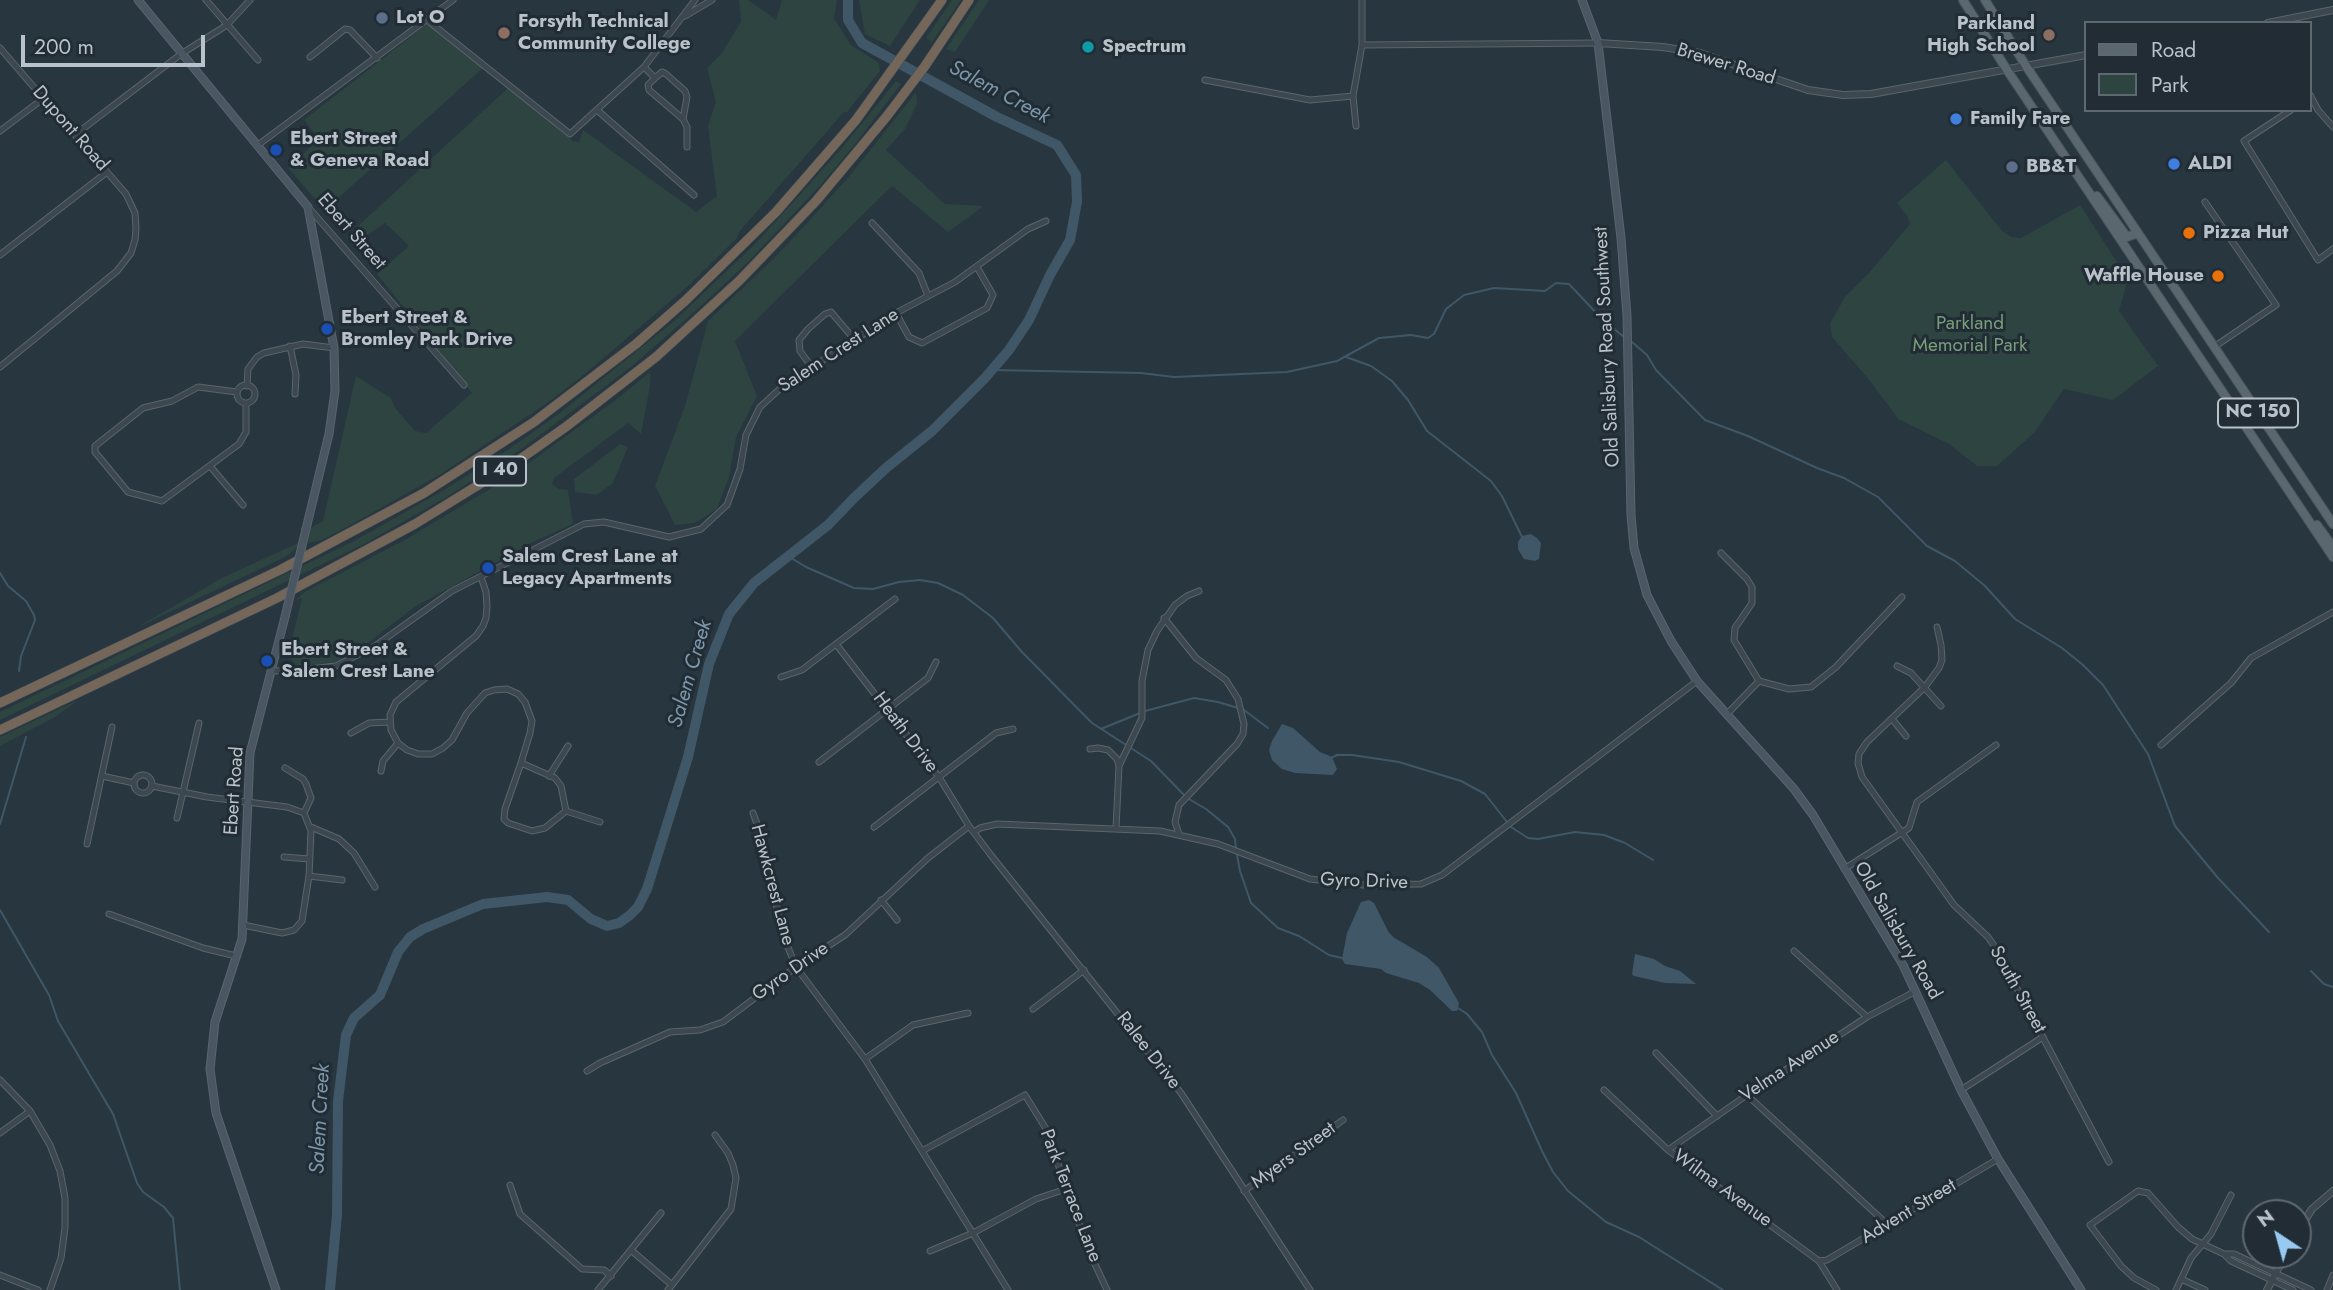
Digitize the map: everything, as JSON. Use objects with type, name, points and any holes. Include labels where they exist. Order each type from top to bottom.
[{"type":"highway","points":[[919,34],[925,16],[935,0]]},
{"type":"highway","name":"I 40","points":[[0,703],[280,570],[424,493],[534,422],[636,344],[685,301],[776,212],[856,120],[942,0]]},
{"type":"highway","name":"I 40","points":[[0,730],[300,586],[415,524],[519,460],[567,426],[656,356],[739,281],[816,201],[908,88],[969,0]]},
{"type":"main road","name":"Ebert Street","points":[[138,0],[308,207]]},
{"type":"main road","name":"Old Salisbury Road Southwest","points":[[1582,0],[1598,43],[1625,291],[1634,548],[1647,595],[1671,641],[1697,681]]},
{"type":"main road","name":"NC 150","points":[[1963,0],[2064,156],[2333,557]]},
{"type":"main road","name":"NC 150","points":[[1985,0],[2026,66],[2333,524]]},
{"type":"main road","points":[[2064,156],[2127,237],[2138,233]]},
{"type":"main road","name":"Ebert Road","points":[[276,1290],[216,1113],[211,1086],[211,1041],[243,925],[250,754],[273,671],[329,434],[335,391],[334,348],[308,207]]},
{"type":"main road","points":[[2308,521],[2317,525],[2333,547]]},
{"type":"main road","name":"Old Salisbury Road","points":[[1697,681],[1794,789],[1813,815],[1903,965],[1961,1090],[1998,1159],[2081,1290]]},
{"type":"street","points":[[206,0],[258,60]]},
{"type":"street","points":[[76,134],[181,54],[227,25],[250,0]]},
{"type":"street","points":[[258,145],[453,0]]},
{"type":"street","points":[[427,20],[570,134],[644,67],[695,0]]},
{"type":"street","points":[[682,18],[712,0]]},
{"type":"street","points":[[1356,126],[1353,96],[1362,45],[1362,0]]},
{"type":"street","points":[[2294,20],[2333,10]]},
{"type":"street","points":[[310,57],[345,29],[350,30],[377,58]]},
{"type":"street","name":"Brewer Road","points":[[1362,45],[1598,43],[1663,47],[1700,53],[1808,90],[1843,95],[1871,94],[2084,55]]},
{"type":"street","name":"Dupont Road","points":[[0,48],[126,194],[135,213],[135,240],[125,263],[0,367]]},
{"type":"street","points":[[644,67],[655,78]]},
{"type":"street","points":[[684,119],[649,90],[648,85],[662,72],[685,91],[687,147]]},
{"type":"street","points":[[1205,80],[1310,100],[1353,96]]},
{"type":"street","points":[[0,131],[44,98]]},
{"type":"street","points":[[2312,100],[2333,127]]},
{"type":"street","points":[[597,110],[694,195]]},
{"type":"street","points":[[2288,112],[2244,141],[2318,260],[2333,249]]},
{"type":"street","points":[[0,255],[107,172]]},
{"type":"street","points":[[2205,202],[2276,305],[2214,347]]},
{"type":"street","name":"Ebert Street","points":[[308,207],[464,386]]},
{"type":"street","name":"Salem Crest Lane","points":[[273,671],[336,666],[375,646],[452,592],[584,524],[604,522],[669,537],[701,529],[727,505],[740,469],[746,435],[760,407],[783,386],[896,313],[955,282],[1028,229],[1046,221]]},
{"type":"street","points":[[872,223],[919,274],[928,296]]},
{"type":"street","points":[[896,313],[909,337],[922,343],[987,308],[993,295],[977,267]]},
{"type":"street","points":[[811,366],[800,351],[799,340],[807,329],[825,314],[831,312],[854,339]]},
{"type":"street","points":[[247,386],[248,369],[257,357],[270,350],[303,344],[334,348]]},
{"type":"street","points":[[290,346],[296,374],[295,394]]},
{"type":"street","points":[[237,392],[198,387],[172,401],[143,408],[94,449],[125,491],[159,502],[234,448],[243,438],[246,432],[246,403]]},
{"type":"street","points":[[237,392],[239,388],[251,387],[253,399],[246,403]]},
{"type":"street","points":[[237,392],[239,400],[246,403]]},
{"type":"street","points":[[210,466],[243,505]]},
{"type":"street","points":[[1721,553],[1752,587],[1752,603],[1735,628],[1734,640],[1759,681],[1789,688],[1811,687],[1836,667],[1902,597]]},
{"type":"street","points":[[481,577],[487,606],[483,626],[476,636],[396,702],[390,715],[391,730],[398,743],[407,750],[418,754],[432,754],[452,740],[477,701],[494,690],[507,689],[518,694],[525,702],[532,722],[504,819],[508,823],[532,831],[545,828],[566,811]]},
{"type":"street","points":[[1119,766],[1142,718],[1142,681],[1148,650],[1164,618],[1175,605],[1199,591]]},
{"type":"street","points":[[780,677],[802,670],[895,599]]},
{"type":"street","points":[[2161,746],[2231,683],[2252,658],[2333,612]]},
{"type":"street","points":[[1164,618],[1196,658],[1226,680],[1238,699],[1244,723],[1243,734],[1237,744],[1179,805],[1175,821],[1179,834]]},
{"type":"street","points":[[1906,736],[1892,719],[1935,676],[1942,660],[1937,626]]},
{"type":"street","name":"Heath Drive","points":[[836,644],[939,778],[970,826]]},
{"type":"street","points":[[819,762],[928,678],[936,662]]},
{"type":"street","points":[[1897,666],[1911,673],[1941,706]]},
{"type":"street","name":"Gyro Drive","points":[[974,832],[997,824],[1116,828],[1179,834],[1218,844],[1310,879],[1363,885],[1421,884],[1442,875],[1697,681]]},
{"type":"street","points":[[1727,714],[1759,681]]},
{"type":"street","name":"South Street","points":[[1892,719],[1867,742],[1859,754],[1858,763],[1862,776],[1954,905],[1988,937],[2109,1162]]},
{"type":"street","points":[[351,733],[369,723],[390,722]]},
{"type":"street","points":[[177,818],[199,723]]},
{"type":"street","points":[[88,844],[112,727]]},
{"type":"street","points":[[874,827],[996,733],[1013,729]]},
{"type":"street","points":[[381,771],[383,761],[398,743]]},
{"type":"street","points":[[1844,869],[1902,834],[1909,828],[1917,802],[1996,745]]},
{"type":"street","points":[[549,776],[568,746]]},
{"type":"street","points":[[1090,749],[1108,750],[1117,759],[1119,766],[1116,828]]},
{"type":"street","points":[[521,763],[555,778],[561,786],[566,811]]},
{"type":"street","points":[[285,768],[303,779],[306,784],[311,798],[304,813]]},
{"type":"street","points":[[146,775],[150,777],[152,786],[150,791],[141,793],[134,783],[137,777],[146,775]]},
{"type":"street","points":[[102,776],[134,783]]},
{"type":"street","points":[[152,786],[247,803],[287,807],[304,813],[310,827],[309,876],[302,921],[294,930],[282,933],[243,925]]},
{"type":"street","points":[[566,811],[600,822]]},
{"type":"street","name":"Hawkcrest Lane","points":[[752,813],[760,832],[783,935],[796,967],[864,1059],[1008,1290]]},
{"type":"street","name":"Gyro Drive","points":[[587,1071],[670,1032],[700,1030],[723,1022],[796,967],[845,935],[928,858],[970,826]]},
{"type":"street","name":"Ralee Drive","points":[[970,826],[1181,1094],[1310,1290]]},
{"type":"street","points":[[310,827],[338,839],[354,853],[375,887]]},
{"type":"street","points":[[284,857],[309,859]]},
{"type":"street","points":[[309,876],[342,880]]},
{"type":"street","points":[[881,900],[897,920]]},
{"type":"street","points":[[109,914],[202,948],[236,956]]},
{"type":"street","points":[[1794,951],[1867,1017]]},
{"type":"street","points":[[1033,1009],[1084,970]]},
{"type":"street","name":"Velma Avenue","points":[[1668,1150],[1867,1017],[1916,991]]},
{"type":"street","points":[[864,1059],[913,1025],[968,1013]]},
{"type":"street","points":[[1961,1090],[2043,1037]]},
{"type":"street","points":[[1656,1053],[1717,1116]]},
{"type":"street","points":[[0,1080],[30,1111],[50,1144],[60,1171],[65,1198],[65,1228],[61,1258],[50,1290]]},
{"type":"street","name":"Wilma Avenue","points":[[1604,1090],[1668,1150],[1819,1261],[1837,1290]]},
{"type":"street","name":"Park Terrace Lane","points":[[922,1151],[1025,1095],[1048,1132],[1066,1189],[1107,1290]]},
{"type":"street","points":[[1747,1095],[1888,1225]]},
{"type":"street","points":[[0,1133],[30,1111]]},
{"type":"street","name":"Myers Street","points":[[1244,1191],[1343,1120]]},
{"type":"street","points":[[632,1251],[670,1287],[731,1209],[736,1178],[728,1153],[715,1135]]},
{"type":"street","name":"Advent Street","points":[[1819,1261],[1827,1260],[1998,1159]]},
{"type":"street","points":[[510,1185],[520,1214],[582,1269],[604,1270],[611,1276]]},
{"type":"street","points":[[930,1251],[973,1233],[1036,1199],[1066,1189]]},
{"type":"street","points":[[2156,1290],[2134,1278],[2121,1266],[2090,1225],[2133,1194],[2143,1191],[2182,1231],[2224,1254],[2231,1261],[2311,1290]]},
{"type":"street","points":[[2312,1209],[2333,1191]]},
{"type":"street","points":[[2176,1290],[2192,1258],[2204,1245],[2231,1195]]},
{"type":"street","points":[[598,1290],[661,1213]]},
{"type":"street","points":[[2267,1290],[2278,1269]]},
{"type":"street","points":[[0,1275],[38,1290]]},
{"type":"street","points":[[2327,1290],[2333,1275]]},
{"type":"street","points":[[2274,1277],[2292,1290]]},
{"type":"street","points":[[2181,1279],[2206,1290]]},
{"type":"green space","points":[[739,0],[748,0],[776,20],[782,0],[837,0],[834,18],[851,45],[879,63],[880,71],[847,112],[844,112],[739,232],[737,238],[687,287],[586,373],[550,401],[441,474],[322,540],[308,543],[311,528],[323,521],[356,376],[391,398],[395,408],[415,431],[426,433],[472,393],[377,274],[409,246],[385,223],[353,245],[346,237],[508,88],[573,141],[579,142],[583,130],[696,212],[717,196],[708,126],[716,102],[707,68],[721,54],[741,22]]},
{"type":"green space","points":[[859,0],[920,0],[890,46],[865,34]]},
{"type":"green space","points":[[952,0],[961,0],[932,42],[926,38]]},
{"type":"green space","points":[[979,0],[989,0],[955,52],[946,49]]},
{"type":"green space","points":[[427,24],[483,68],[325,210],[288,168],[319,139],[304,120]]},
{"type":"green space","points":[[896,81],[901,84],[855,144],[819,187],[749,261],[631,367],[520,450],[445,498],[362,545],[0,720],[0,712],[354,541],[444,490],[561,412],[673,322],[756,243],[842,148]]},
{"type":"green space","points":[[916,92],[917,104],[905,129],[886,150],[945,204],[984,206],[948,232],[892,186],[735,341],[757,396],[736,437],[729,477],[717,509],[695,523],[675,525],[655,486],[685,406],[708,321],[809,221],[852,173]]},
{"type":"green space","name":"Parkland Memorial Park","points":[[1946,160],[2002,231],[2011,237],[2021,238],[2080,205],[2128,279],[2119,311],[2158,366],[2113,400],[2064,389],[2035,432],[1997,466],[1977,466],[1949,444],[1898,419],[1871,382],[1832,337],[1830,323],[1845,297],[1910,224],[1897,203]]},
{"type":"green space","points":[[650,372],[641,434],[628,423],[554,478],[552,484],[559,489],[568,490],[573,524],[535,541],[416,606],[352,655],[323,670],[304,673],[296,666],[288,655],[302,598],[295,600],[306,591],[401,542],[508,478]]},
{"type":"green space","points":[[620,444],[628,447],[613,483],[597,495],[575,492],[574,479]]},
{"type":"green space","points":[[298,543],[296,549],[285,557],[136,628],[222,578]]},
{"type":"green space","points":[[80,699],[55,717],[0,746],[0,737]]},
{"type":"water","points":[[1531,534],[1541,543],[1539,559],[1535,561],[1524,559],[1518,549],[1522,536]]},
{"type":"water","points":[[1282,724],[1293,728],[1320,752],[1332,757],[1337,769],[1333,775],[1295,773],[1282,769],[1272,760],[1269,750]]},
{"type":"water","points":[[1369,900],[1374,903],[1393,937],[1427,957],[1439,968],[1459,1003],[1457,1011],[1452,1011],[1419,983],[1381,969],[1345,964],[1342,959],[1347,933],[1361,902]]},
{"type":"water","points":[[1635,954],[1680,971],[1696,984],[1665,983],[1634,976]]},
{"type":"waterway","name":"Salem Creek","points":[[330,1290],[337,1215],[338,1101],[346,1035],[354,1018],[380,995],[398,952],[410,937],[423,929],[483,904],[547,897],[568,900],[591,919],[607,926],[619,923],[638,907],[647,889],[688,757],[709,664],[729,614],[754,583],[828,525],[886,468],[932,431],[985,378],[1009,350],[1029,320],[1070,240],[1077,202],[1076,175],[1057,145],[997,117],[862,43],[848,20],[848,0]]},
{"type":"waterway","points":[[991,370],[1141,373],[1174,377],[1287,372],[1337,361],[1379,338],[1411,335],[1428,338],[1434,334],[1446,309],[1464,295],[1494,288],[1545,291],[1556,283],[1569,284],[1601,318],[1624,337]]},
{"type":"waterway","points":[[1632,342],[1705,420],[1844,478],[1878,497],[1927,546],[1955,561],[1985,586],[2015,619],[2062,648],[2083,665],[2103,685],[2148,754],[2175,826],[2218,878],[2269,932]]},
{"type":"waterway","points":[[1346,357],[1371,366],[1392,381],[1408,400],[1427,431],[1491,481],[1502,496],[1522,537]]},
{"type":"waterway","points":[[788,556],[854,588],[873,589],[920,580],[938,583],[963,595],[993,618],[1022,652],[1092,723],[1151,761],[1185,796]]},
{"type":"waterway","points":[[0,573],[8,586],[26,601],[35,620],[21,656],[19,671]]},
{"type":"waterway","points":[[1145,711],[1194,698],[1238,708]]},
{"type":"waterway","points":[[1244,710],[1268,728]]},
{"type":"waterway","points":[[1101,729],[1140,713]]},
{"type":"waterway","points":[[0,824],[26,737]]},
{"type":"waterway","points":[[1331,758],[1337,755],[1352,755],[1399,762],[1461,781],[1485,794],[1507,822]]},
{"type":"waterway","points":[[1189,799],[1228,827],[1235,839],[1236,849]]},
{"type":"waterway","points":[[1511,827],[1528,838],[1538,839],[1575,832],[1604,835],[1625,843],[1653,860]]},
{"type":"waterway","points":[[1237,855],[1251,903],[1278,928],[1299,936],[1329,955],[1342,958]]},
{"type":"waterway","points":[[0,910],[49,995],[58,1021],[113,1114],[137,1183],[143,1192],[164,1207],[173,1218],[180,1290]]},
{"type":"waterway","points":[[2311,971],[2324,984],[2333,987]]},
{"type":"waterway","points":[[1458,1008],[1467,1014],[1482,1032],[1492,1055],[1516,1093],[1553,1172],[1568,1191],[1606,1222],[1639,1237],[1723,1290]]},
{"type":"place","name":"Lot O","points":[[382,18]]},
{"type":"place","name":"Forsyth Technical Community College","points":[[504,33]]},
{"type":"place","name":"Parkland High School","points":[[2049,35]]},
{"type":"place","name":"Spectrum","points":[[1088,47]]},
{"type":"place","name":"Family Fare","points":[[1956,119]]},
{"type":"place","name":"Ebert Street & Geneva Road","points":[[276,150]]},
{"type":"place","name":"ALDI","points":[[2174,164]]},
{"type":"place","name":"BB&T","points":[[2012,167]]},
{"type":"place","name":"Pizza Hut","points":[[2189,233]]},
{"type":"place","name":"Waffle House","points":[[2218,276]]},
{"type":"place","name":"Ebert Street & Bromley Park Drive","points":[[327,329]]},
{"type":"place","name":"Salem Crest Lane at Legacy Apartments","points":[[488,568]]},
{"type":"place","name":"Ebert Street & Salem Crest Lane","points":[[267,661]]}]
